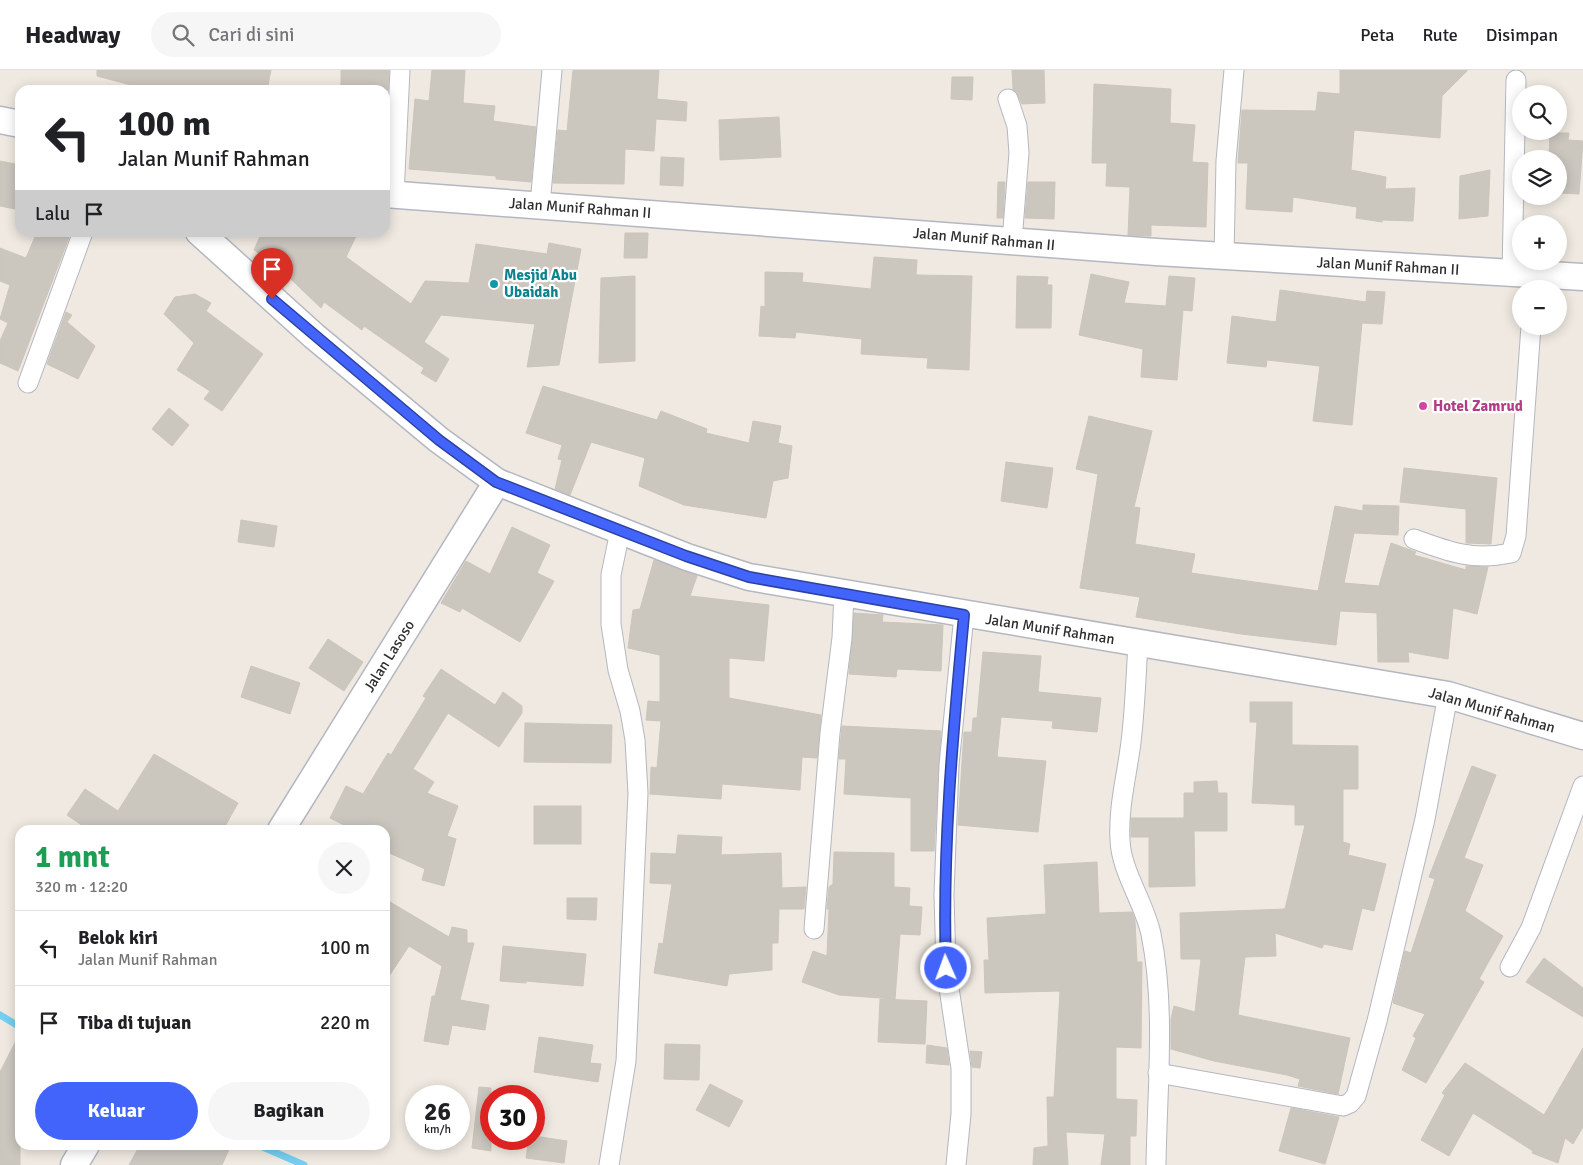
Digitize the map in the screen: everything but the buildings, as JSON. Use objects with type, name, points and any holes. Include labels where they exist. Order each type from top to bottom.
[{"type":"street","points":[[390,195],[400,70]]},
{"type":"street","points":[[540,205],[552,70]]},
{"type":"street","points":[[1224,257],[1226,161],[1234,70]]},
{"type":"street","points":[[1516,80],[1526,279]]},
{"type":"street","points":[[1008,99],[1019,139],[1012,242]]},
{"type":"street","points":[[0,120],[15,123]]},
{"type":"street","name":"Jalan Munif Rahman II","points":[[390,195],[1526,279],[1583,277]]},
{"type":"street","points":[[28,383],[81,237]]},
{"type":"street","name":"Jalan Munif Rahman","points":[[205,237],[314,336],[439,440],[496,482],[686,556],[749,577],[964,615],[1448,695],[1583,736]]},
{"type":"street","points":[[1414,539],[1456,553],[1488,558],[1511,554],[1516,536],[1529,335]]},
{"type":"street","name":"Jalan Lasoso","points":[[284,825],[496,482]]},
{"type":"street","points":[[609,1165],[626,1061],[638,793],[635,740],[630,711],[618,670],[611,624],[611,575],[620,531]]},
{"type":"street","points":[[814,929],[830,734],[842,638],[844,593]]},
{"type":"street","points":[[956,1165],[961,1114],[961,1068],[946,968],[944,894],[950,765],[964,615]]},
{"type":"street","points":[[1138,644],[1131,742],[1120,813],[1120,841],[1122,856],[1142,903],[1151,933],[1157,972],[1158,1073],[1156,1165]]},
{"type":"street","points":[[1158,1073],[1343,1106],[1353,1100],[1359,1087],[1377,1021],[1409,888],[1433,780],[1448,695]]},
{"type":"street","points":[[1510,968],[1531,928],[1583,786]]},
{"type":"street","points":[[74,1165],[83,1150]]},
{"type":"waterway","points":[[0,1015],[15,1024]]},
{"type":"waterway","points":[[270,1150],[304,1165]]},
{"type":"place","name":"Mesjid Abu Ubaidah","points":[[494,284]]},
{"type":"place","name":"Hotel Zamrud","points":[[1423,406]]},
{"type":"route","points":[[272,299],[439,440],[496,482],[549,505],[686,556],[749,577],[964,615],[950,765],[944,894],[946,968]]}]
